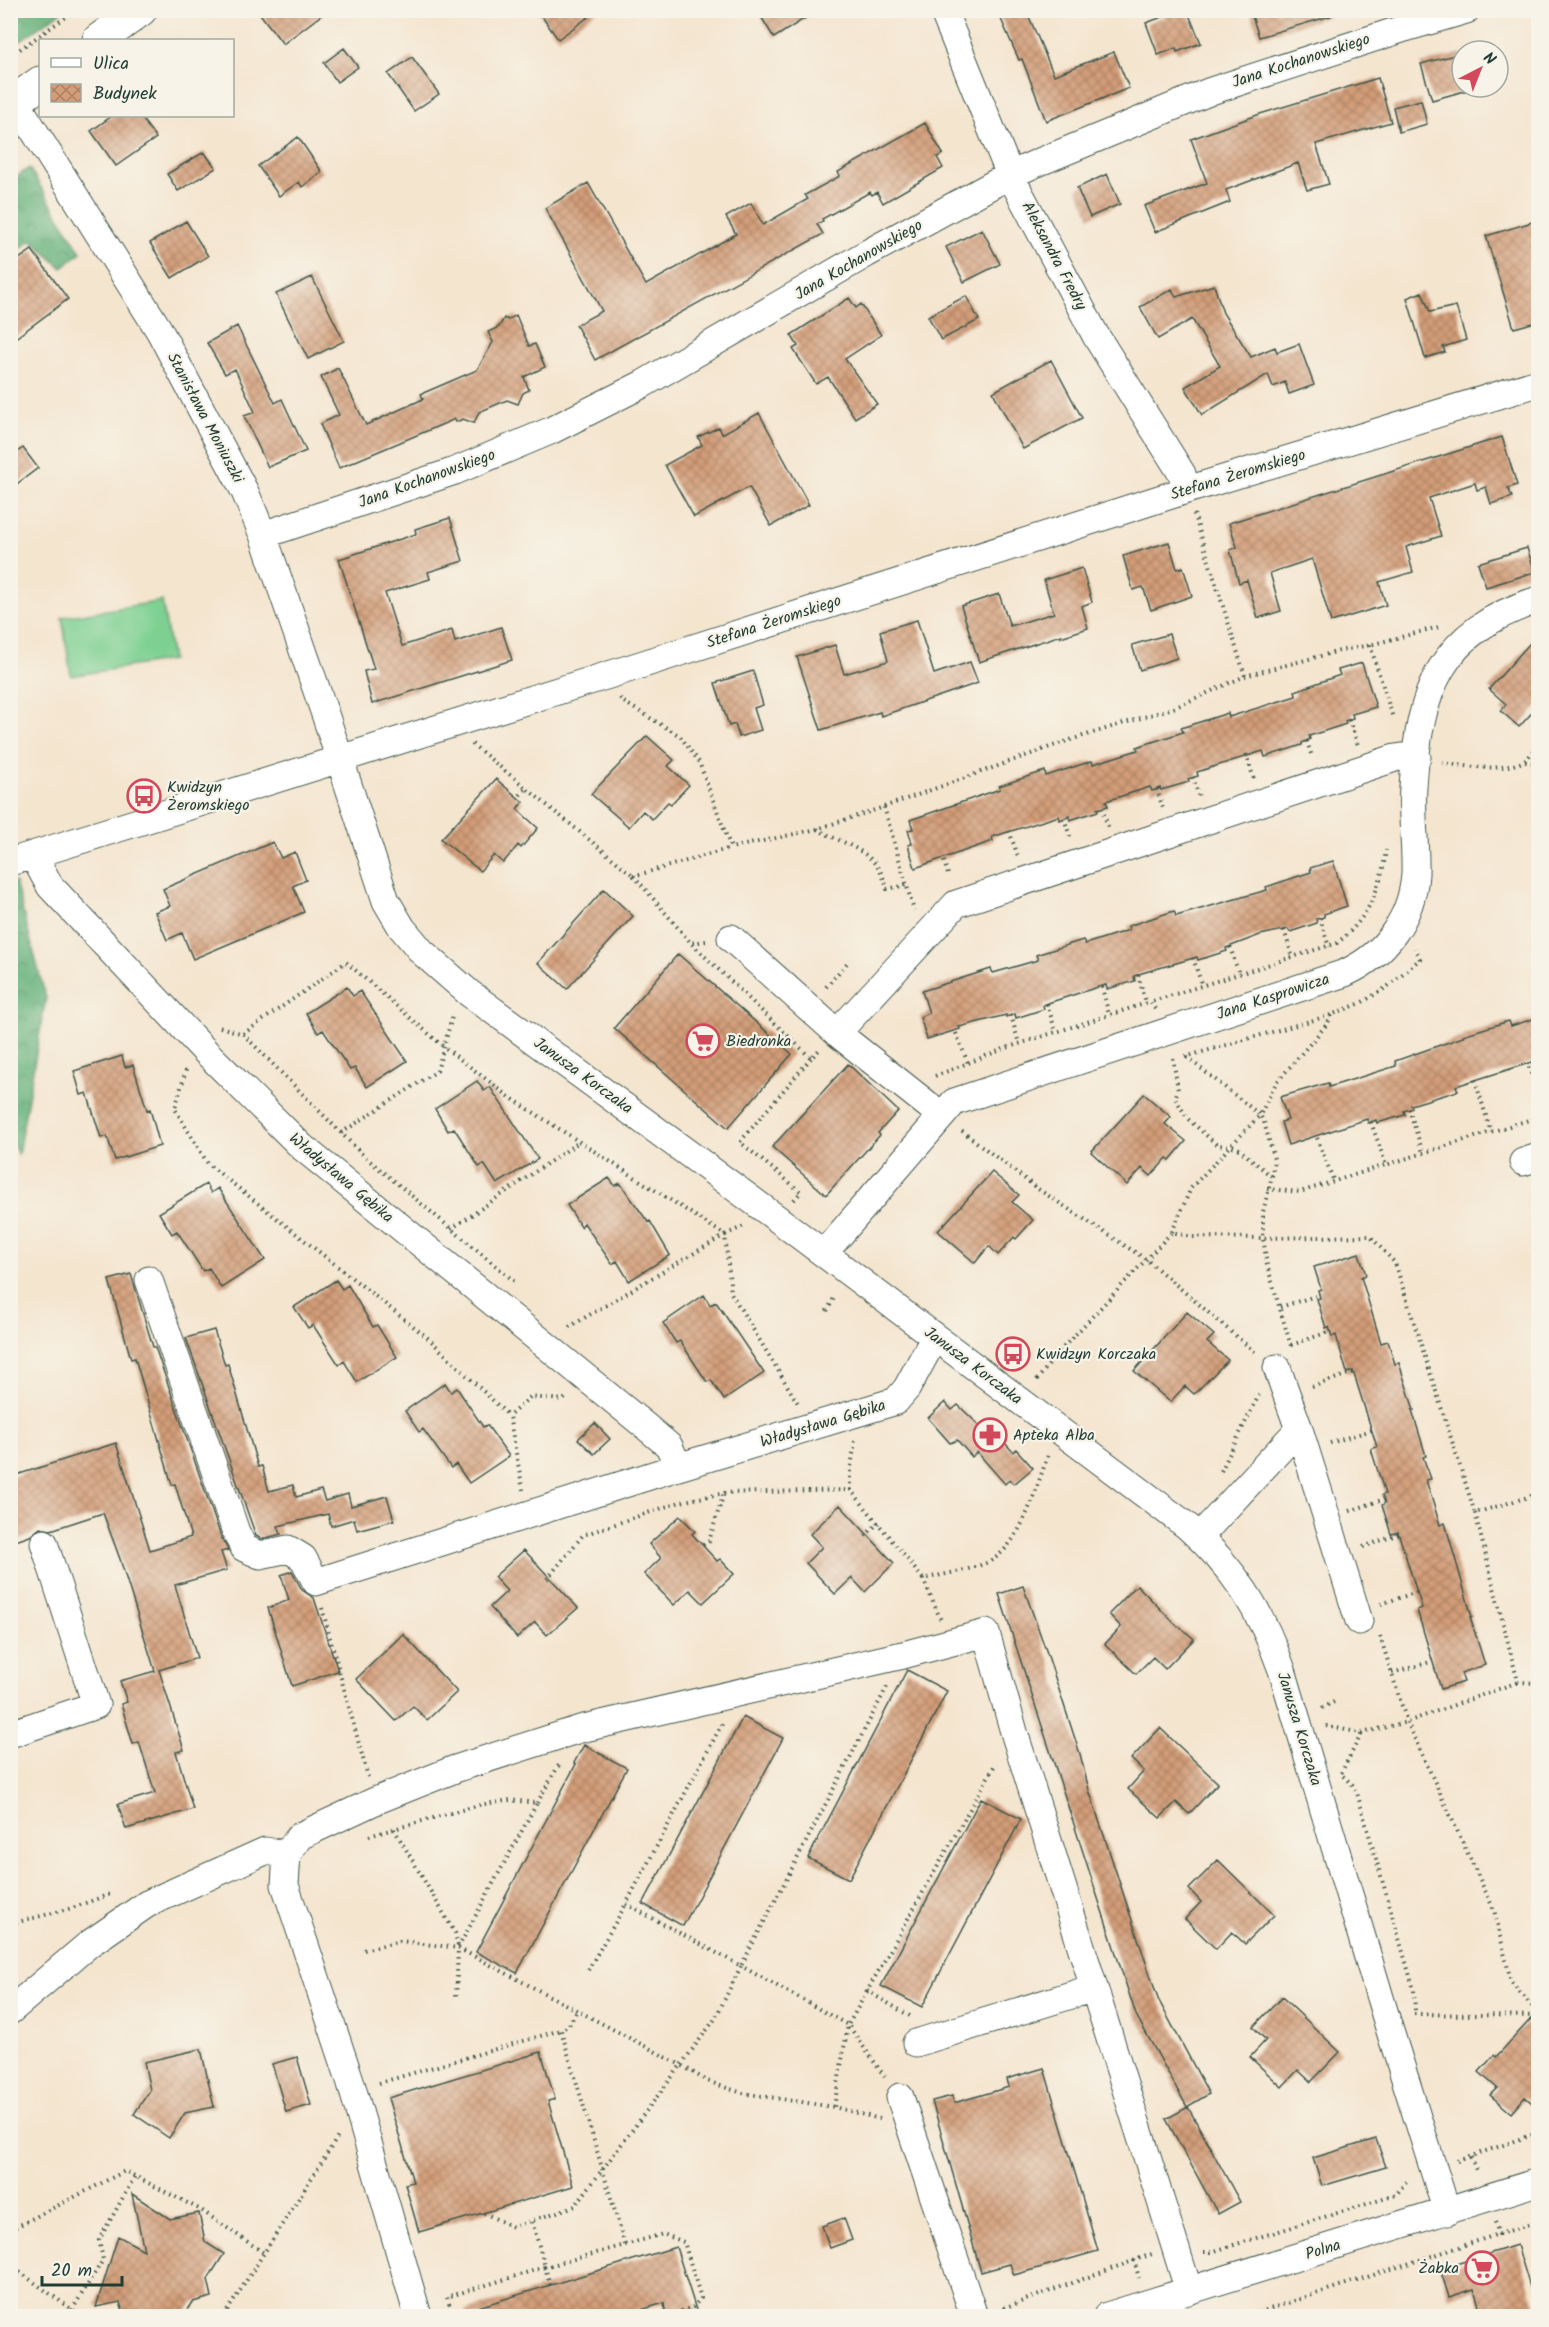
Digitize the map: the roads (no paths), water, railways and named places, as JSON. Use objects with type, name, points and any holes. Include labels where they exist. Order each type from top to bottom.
[{"type":"main road","points":[[100,39],[140,10]]},
{"type":"street","name":"Aleksandra Fredry","points":[[943,10],[1010,175],[1096,336],[1182,474],[1187,490]]},
{"type":"street","name":"Jana Kochanowskiego","points":[[263,535],[455,471],[578,418],[643,384],[866,254],[1010,175],[1211,90],[1466,10]]},
{"type":"street","name":"Stanisława Moniuszki","points":[[22,97],[159,330],[244,492],[263,535],[341,760]]},
{"type":"street","name":"Stefana Żeromskiego","points":[[22,859],[341,760],[1187,490],[1539,383]]},
{"type":"street","name":"Jana Kasprowicza","points":[[824,1254],[954,1102],[1174,1040],[1345,973],[1365,962],[1382,948],[1402,920],[1413,889],[1416,767],[1423,714],[1431,687],[1445,662],[1474,630],[1504,612],[1539,600]]},
{"type":"street","points":[[842,1027],[956,904],[1395,758],[1409,756],[1416,767]]},
{"type":"street","name":"Janusza Korczaka","points":[[341,760],[386,901],[402,928],[422,952],[461,986],[824,1254],[1199,1537],[1228,1567],[1245,1590],[1272,1642],[1447,2212]]},
{"type":"street","name":"Władysława Gębika","points":[[22,859],[206,1052],[302,1147],[669,1446],[678,1467]]},
{"type":"street","points":[[731,938],[842,1027],[942,1116]]},
{"type":"street","name":"Władysława Gębika","points":[[150,1280],[236,1532],[244,1548],[260,1555],[288,1549],[303,1558],[316,1582],[678,1467],[896,1401],[907,1388],[934,1338]]},
{"type":"street","points":[[1266,1372],[1299,1429],[1365,1614]]},
{"type":"street","points":[[1199,1537],[1299,1429]]},
{"type":"street","points":[[10,1734],[96,1705],[44,1543]]},
{"type":"street","points":[[418,2316],[357,2106],[285,1885],[287,1854],[300,1836],[375,1801],[455,1769],[580,1729],[903,1655],[986,1633],[1014,1732],[1189,2291]]},
{"type":"street","points":[[10,2011],[89,1944],[147,1904],[265,1851],[287,1854]]},
{"type":"street","points":[[916,2043],[1094,1988]]},
{"type":"street","points":[[900,2097],[911,2132],[982,2314]]},
{"type":"street","name":"Polna","points":[[1107,2316],[1539,2182]]},
{"type":"place","name":"Kwidzyn Żeromskiego","points":[[144,796]]},
{"type":"place","name":"Biedronka","points":[[703,1041]]},
{"type":"place","name":"Kwidzyn Korczaka","points":[[1013,1354]]},
{"type":"place","name":"Apteka Alba","points":[[990,1435]]},
{"type":"place","name":"Żabka","points":[[1482,2268]]}]
